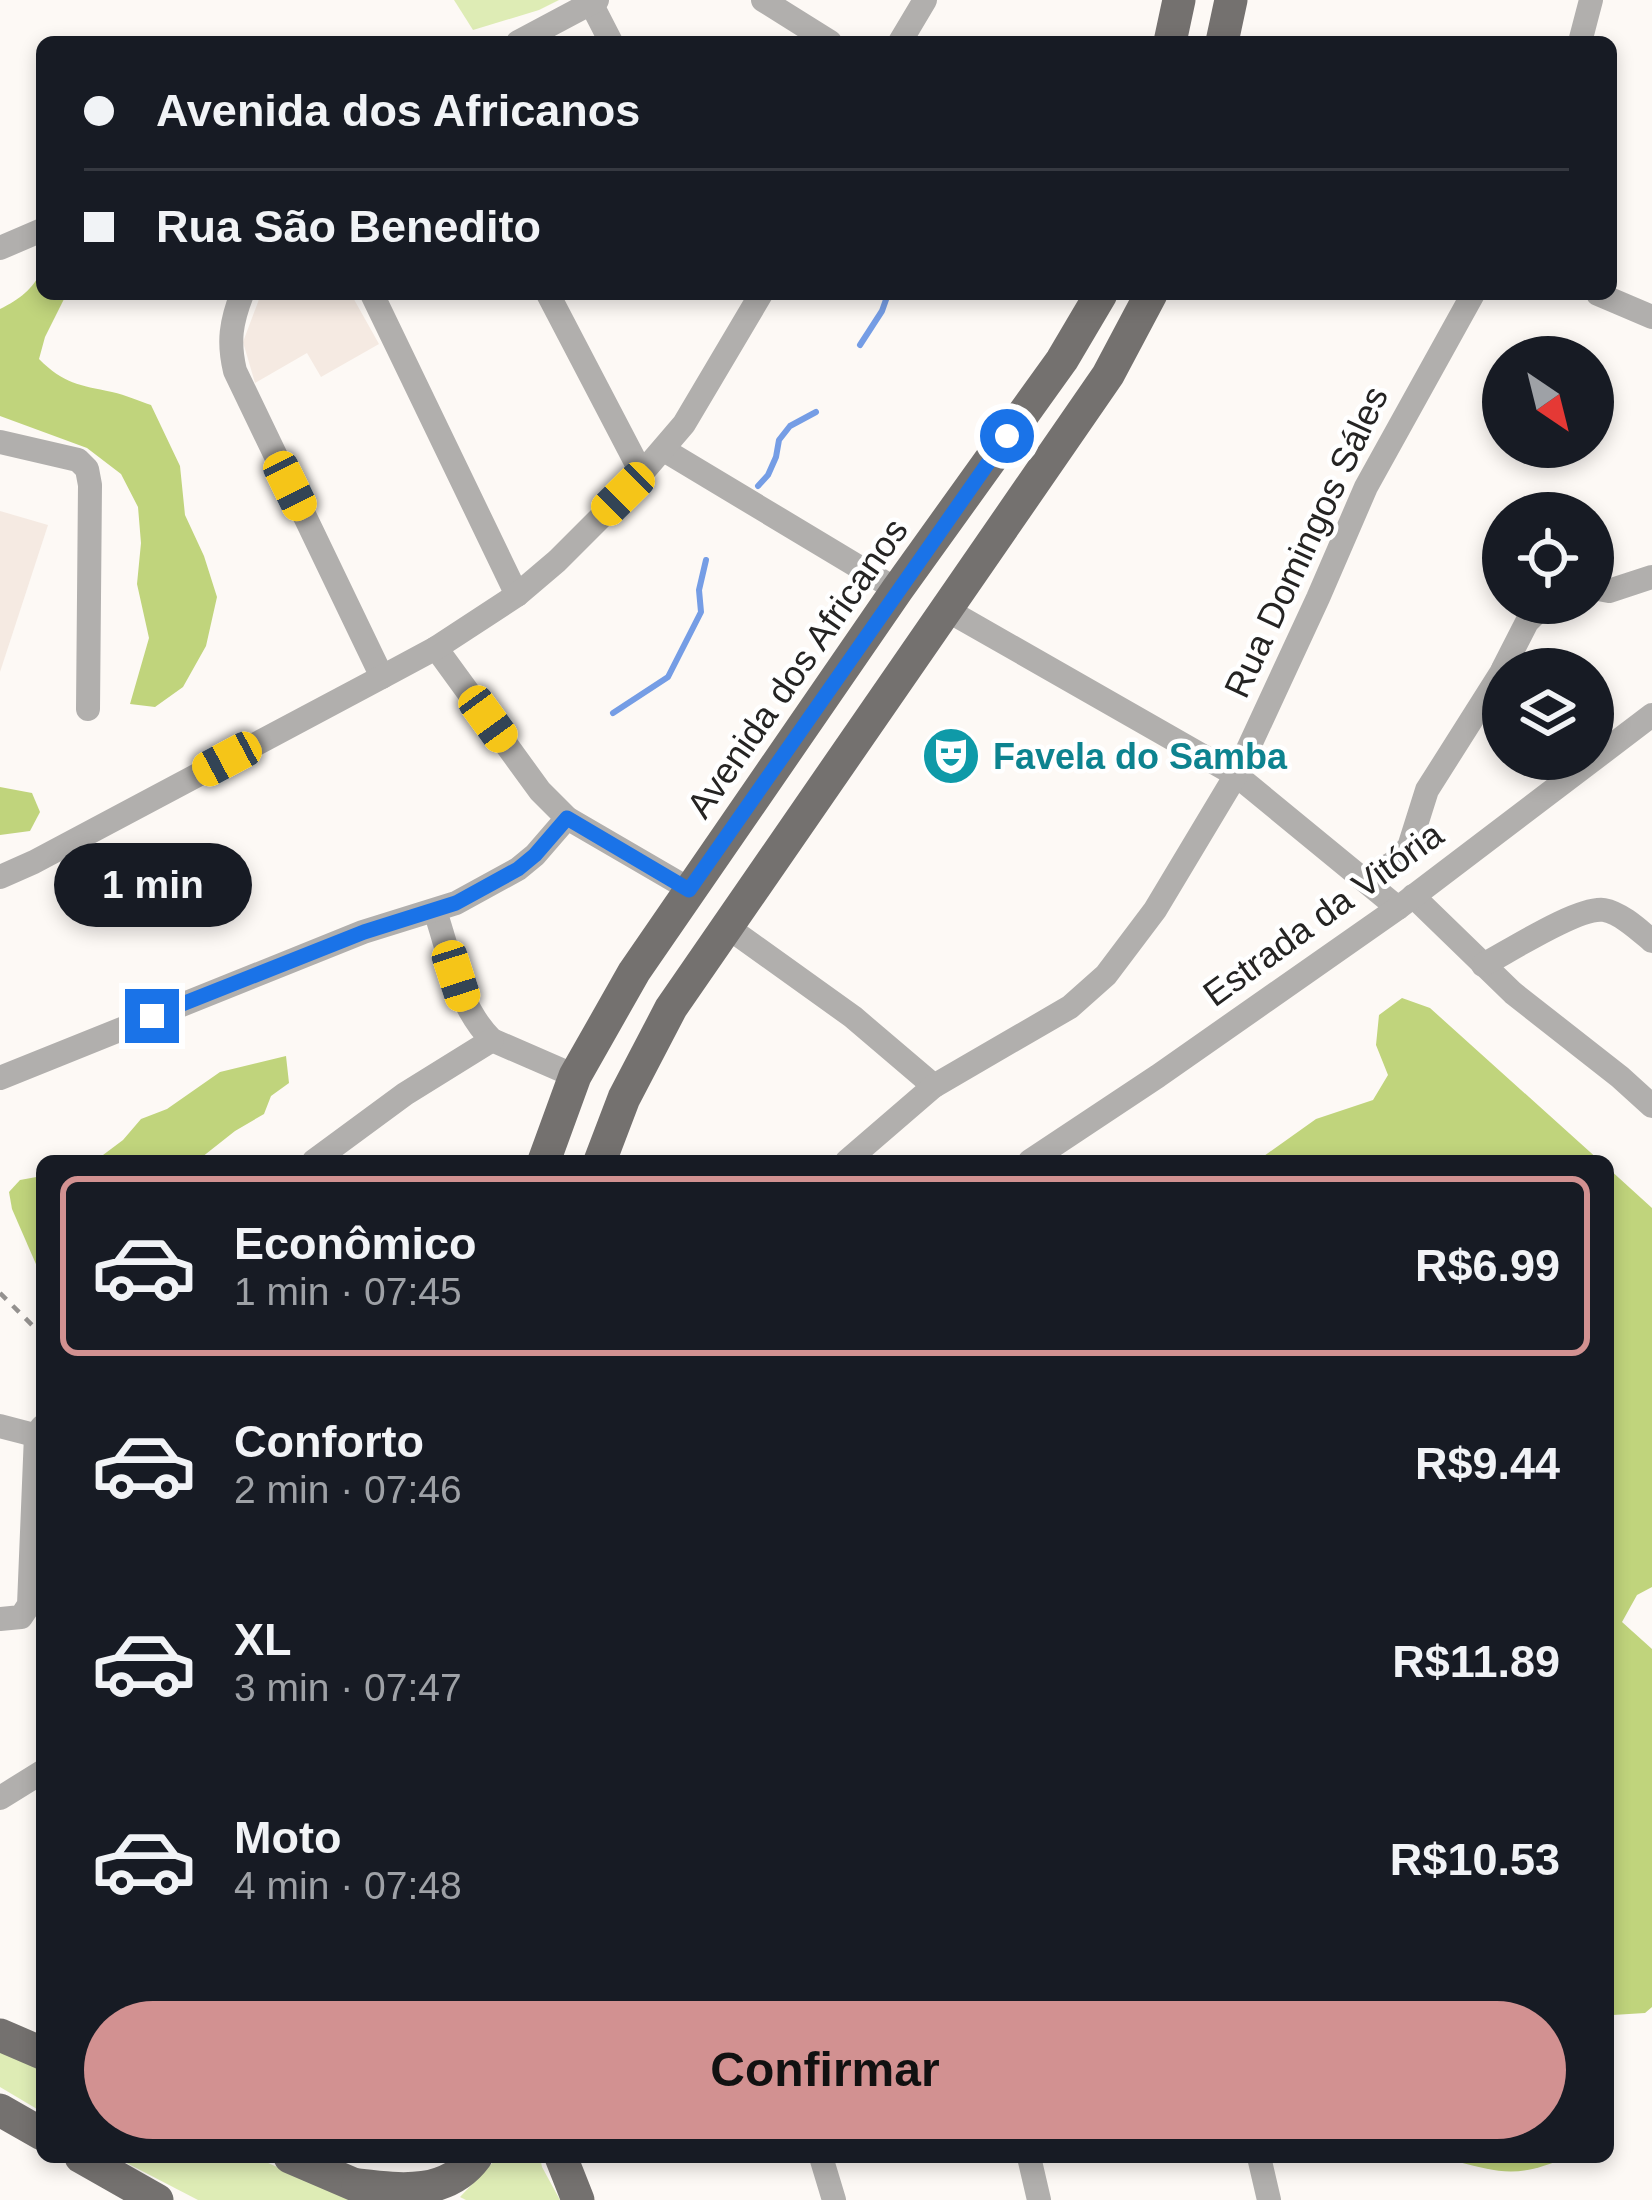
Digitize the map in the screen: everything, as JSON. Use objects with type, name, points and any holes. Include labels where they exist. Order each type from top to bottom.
[{"type":"main road","points":[[1171,36],[1179,0]]},
{"type":"main road","points":[[1223,36],[1231,0]]},
{"type":"main road","name":"Avenida dos Africanos","points":[[546,1155],[575,1076],[634,972],[1062,360],[1097,300]]},
{"type":"main road","points":[[602,1155],[624,1098],[671,1008],[1108,375],[1148,300]]},
{"type":"main road","points":[[0,2035],[36,2050]]},
{"type":"main road","points":[[0,2110],[36,2131]]},
{"type":"main road","points":[[92,2163],[157,2200]]},
{"type":"main road","points":[[304,2163],[373,2193],[426,2188],[458,2176],[470,2163]]},
{"type":"main road","points":[[563,2163],[578,2200]]},
{"type":"street","points":[[764,0],[820,36]]},
{"type":"street","points":[[904,36],[926,0]]},
{"type":"street","points":[[1582,36],[1591,0]]},
{"type":"street","points":[[529,36],[594,2],[608,36]]},
{"type":"street","points":[[781,36],[792,18]]},
{"type":"street","points":[[0,248],[36,233]]},
{"type":"street","points":[[240,300],[228,344],[235,371],[382,677]]},
{"type":"street","points":[[375,300],[517,595]]},
{"type":"street","points":[[551,300],[642,474]]},
{"type":"street","points":[[0,877],[436,648],[517,595],[557,561],[664,450],[684,424],[753,300]]},
{"type":"street","name":"Rua Domingos Sáles","points":[[854,1155],[934,1086],[1070,1007],[1106,975],[1155,910],[1236,775],[1366,488],[1460,300]]},
{"type":"street","points":[[1612,300],[1652,317]]},
{"type":"street","points":[[0,442],[78,460],[87,470],[88,709]]},
{"type":"street","points":[[664,450],[897,590]]},
{"type":"street","points":[[1614,590],[1652,577]]},
{"type":"street","points":[[947,610],[1236,775],[1361,878],[1405,902],[1652,1106]]},
{"type":"street","points":[[436,648],[540,791],[567,818],[689,890]]},
{"type":"street","points":[[1361,878],[1396,861],[1408,847],[1427,790],[1482,702]]},
{"type":"street","name":"Estrada da Vitória","points":[[1039,1155],[1405,902],[1652,715]]},
{"type":"street","points":[[0,1078],[364,932],[456,903],[518,869],[567,818]]},
{"type":"street","points":[[435,910],[467,1009],[492,1040],[575,1076]]},
{"type":"street","points":[[1483,965],[1584,912],[1604,910],[1652,941]]},
{"type":"street","points":[[726,926],[853,1017],[934,1086]]},
{"type":"street","points":[[322,1155],[492,1040]]},
{"type":"street","points":[[0,1426],[36,1432]]},
{"type":"street","points":[[11,1618],[29,1605],[36,1496]]},
{"type":"street","points":[[0,1798],[36,1776]]},
{"type":"street","points":[[823,2163],[833,2200]]},
{"type":"street","points":[[1030,2163],[1039,2200]]},
{"type":"street","points":[[1260,2163],[1269,2200]]},
{"type":"path","points":[[0,1293],[36,1329]]},
{"type":"shaded area","points":[[259,300],[354,300],[379,344],[321,377],[307,353],[255,383],[243,342]]},
{"type":"shaded area","points":[[0,511],[48,525],[0,672]]},
{"type":"green space","points":[[454,0],[559,0],[473,30]]},
{"type":"green space","points":[[36,280],[36,300],[64,300],[39,359],[72,382],[151,405],[180,466],[185,515],[217,597],[206,646],[183,687],[155,707],[130,704],[149,638],[137,584],[138,507],[121,474],[87,448],[0,416],[0,309]]},
{"type":"green space","points":[[0,787],[32,793],[40,812],[30,831],[0,835]]},
{"type":"green space","points":[[1402,998],[1430,1008],[1593,1155],[1265,1155],[1316,1119],[1373,1100],[1388,1075],[1376,1045],[1379,1015]]},
{"type":"green space","points":[[286,1056],[289,1083],[271,1096],[264,1114],[205,1155],[103,1155],[141,1119],[167,1109],[220,1072]]},
{"type":"green space","points":[[1614,1173],[1652,1208],[1652,1587],[1637,1595],[1622,1622],[1652,1649],[1652,2007],[1645,2013],[1614,2015]]},
{"type":"green space","points":[[36,1177],[36,1264],[12,1209],[9,1192],[20,1180]]},
{"type":"green space","points":[[0,2047],[36,2062],[36,2108],[0,2087]]},
{"type":"green space","points":[[127,2163],[268,2163],[350,2200],[198,2200]]},
{"type":"green space","points":[[492,2163],[541,2163],[560,2200],[466,2200],[460,2197]]},
{"type":"green space","points":[[1464,2163],[1551,2163],[1512,2171]]},
{"type":"waterway","points":[[860,345],[886,300]]},
{"type":"waterway","points":[[758,486],[768,475],[779,440],[790,426],[816,412]]},
{"type":"waterway","points":[[613,713],[668,677],[701,612],[699,590],[706,560]]},
{"type":"place","name":"Favela do Samba","points":[[951,756]]},
{"type":"route","points":[[152,1016],[364,932],[456,903],[518,869],[567,818],[689,890],[1007,436]]}]
